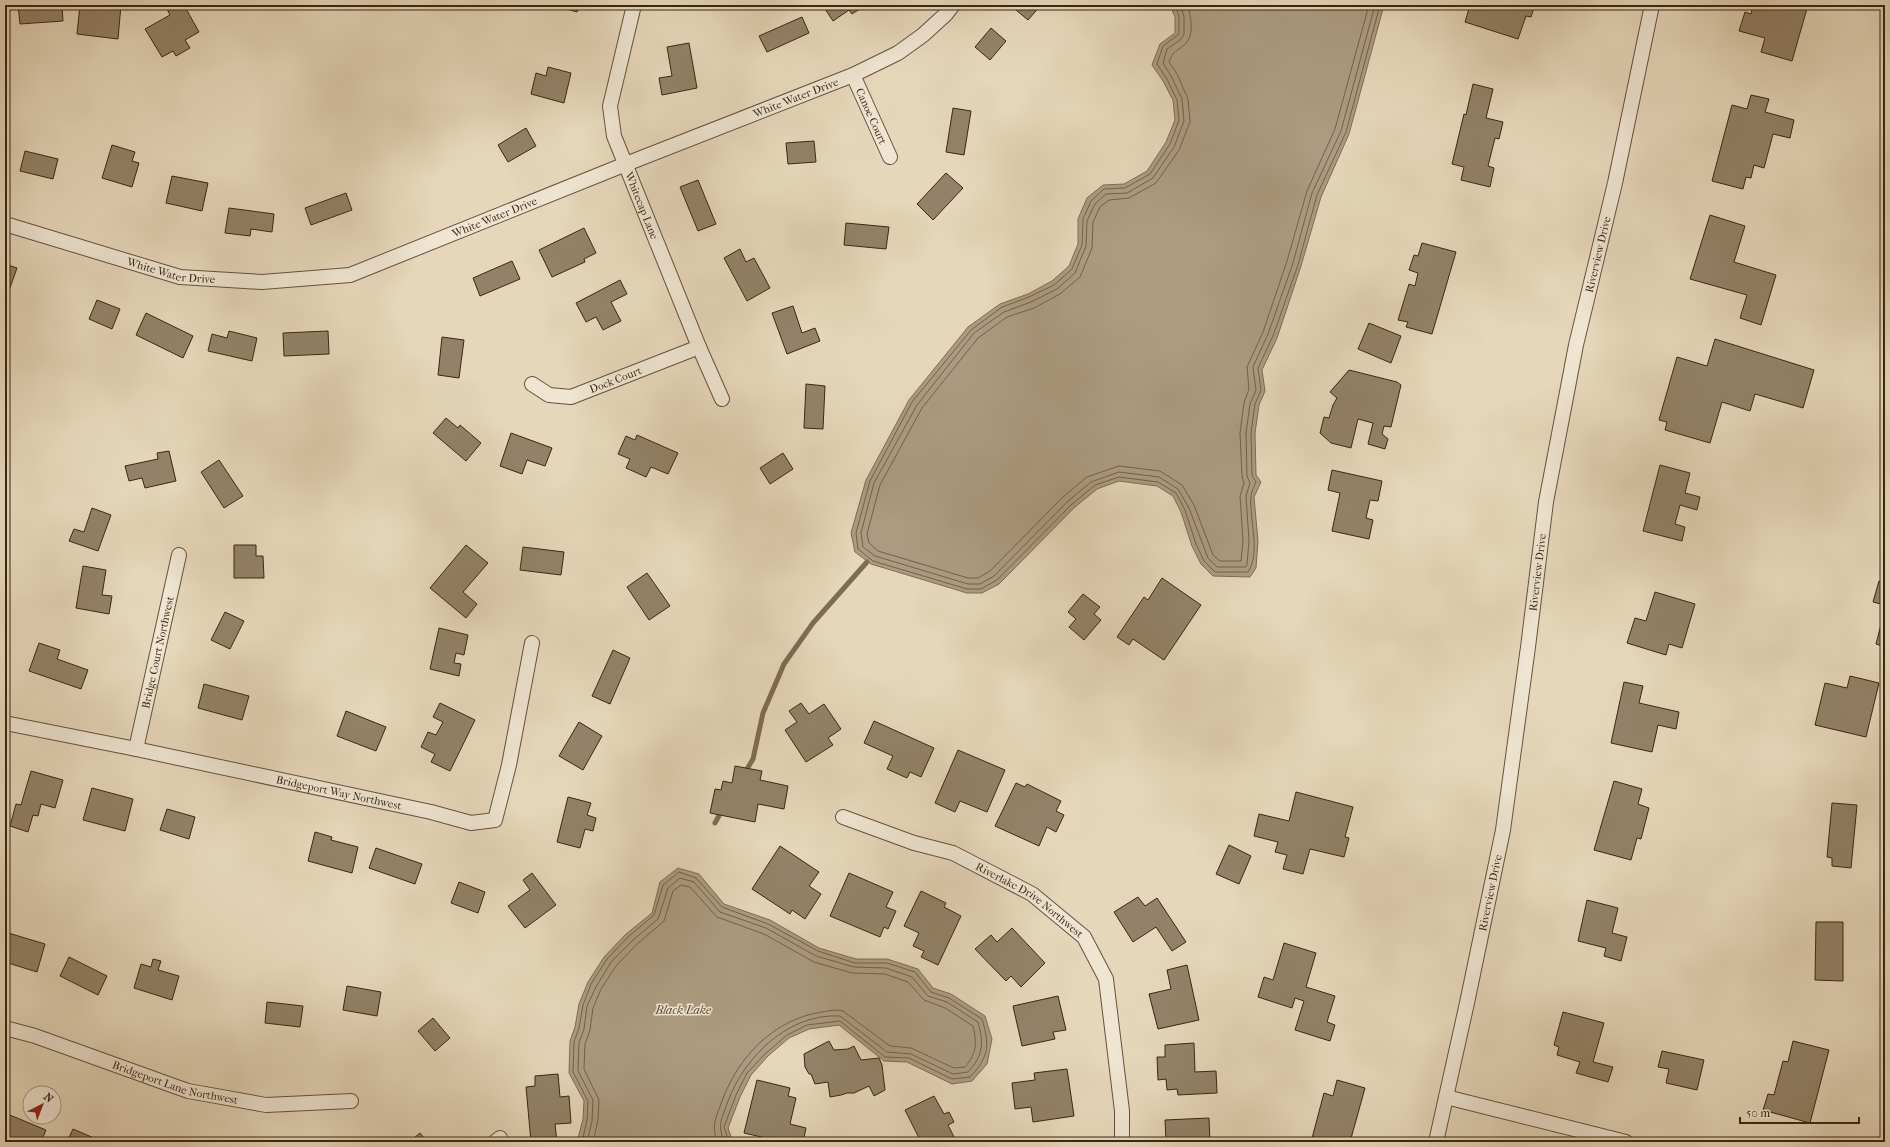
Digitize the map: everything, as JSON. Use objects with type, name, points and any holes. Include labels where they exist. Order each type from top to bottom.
[{"type":"street","name":"Whitecap Lane","points":[[634,5],[610,106],[614,136],[699,347],[722,399]]},
{"type":"street","name":"White Water Drive","points":[[5,224],[180,277],[262,282],[350,275],[853,75],[898,53],[923,35],[946,14],[953,5]]},
{"type":"street","name":"Riverview Drive","points":[[1436,1142],[1503,830],[1546,502],[1576,345],[1620,161],[1652,5]]},
{"type":"street","name":"Canoe Court","points":[[853,75],[890,157]]},
{"type":"street","name":"Dock Court","points":[[532,384],[549,396],[571,397],[699,347]]},
{"type":"street","name":"Bridge Court Northwest","points":[[136,749],[179,556]]},
{"type":"street","name":"Bridgeport Way Northwest","points":[[5,722],[431,812],[471,823],[495,820],[509,765],[532,643]]},
{"type":"street","name":"Riverlake Drive Northwest","points":[[843,817],[914,842],[953,853],[1032,894],[1084,937],[1106,979],[1122,1111],[1122,1142]]},
{"type":"street","name":"Bridgeport Lane Northwest","points":[[5,1028],[35,1036],[188,1091],[266,1105],[352,1101]]},
{"type":"street","points":[[1446,1097],[1626,1142]]},
{"type":"water","points":[[1170,5],[1384,5],[1349,134],[1321,197],[1301,266],[1277,338],[1262,370],[1265,391],[1259,405],[1255,433],[1256,475],[1261,482],[1254,497],[1258,541],[1256,568],[1250,577],[1213,576],[1201,564],[1192,546],[1181,512],[1173,496],[1157,486],[1119,481],[1097,489],[1074,508],[999,584],[982,593],[967,593],[871,564],[855,552],[851,533],[866,480],[909,400],[968,327],[1000,304],[1028,294],[1052,281],[1069,266],[1078,244],[1078,219],[1087,198],[1103,185],[1124,184],[1147,171],[1166,142],[1175,120],[1173,100],[1163,81],[1152,65],[1160,44],[1175,33],[1175,17]]},
{"type":"water","name":"Black Lake","points":[[678,868],[699,874],[724,904],[770,920],[819,948],[856,959],[887,959],[918,969],[933,988],[951,994],[985,1016],[992,1039],[987,1064],[972,1081],[952,1084],[907,1062],[884,1061],[839,1025],[809,1029],[789,1038],[768,1056],[751,1075],[740,1097],[728,1128],[733,1142],[577,1142],[583,1119],[584,1101],[569,1073],[570,1041],[575,1027],[579,1004],[588,982],[604,957],[626,934],[652,913],[660,882]]},
{"type":"building","points":[[18,5],[62,5],[63,21],[20,24]]},
{"type":"building","points":[[80,5],[121,5],[118,39],[77,34]]},
{"type":"building","points":[[165,5],[184,5],[199,32],[185,40],[190,48],[176,56],[173,51],[162,57],[145,29],[170,15]]},
{"type":"building","points":[[554,5],[579,5],[577,12]]},
{"type":"building","points":[[866,5],[852,14],[849,10],[833,21],[823,6]]},
{"type":"building","points":[[1010,5],[1041,5],[1028,20]]},
{"type":"building","points":[[1470,5],[1535,5],[1531,17],[1526,16],[1518,39],[1465,22]]},
{"type":"building","points":[[1753,5],[1808,5],[1792,61],[1761,52],[1765,38],[1739,31],[1745,12],[1751,14]]},
{"type":"building","points":[[802,17],[809,33],[767,52],[759,36]]},
{"type":"building","points":[[991,28],[1006,41],[990,60],[975,47]]},
{"type":"building","points":[[689,43],[697,88],[662,95],[659,78],[672,76],[667,47]]},
{"type":"building","points":[[548,67],[571,73],[564,103],[531,94],[536,73],[546,76]]},
{"type":"building","points":[[1473,84],[1493,89],[1486,118],[1503,122],[1499,139],[1495,138],[1488,166],[1494,168],[1490,187],[1461,180],[1464,167],[1452,164]]},
{"type":"building","points":[[1751,95],[1769,99],[1765,112],[1794,120],[1790,138],[1773,134],[1764,168],[1754,165],[1751,178],[1746,177],[1743,189],[1712,181],[1732,105],[1747,109]]},
{"type":"building","points":[[953,108],[971,111],[964,155],[946,152]]},
{"type":"building","points":[[526,128],[536,146],[508,162],[498,145]]},
{"type":"building","points":[[814,141],[816,162],[788,164],[786,143]]},
{"type":"building","points":[[112,145],[135,152],[132,161],[139,163],[132,187],[102,178]]},
{"type":"building","points":[[25,151],[58,159],[53,179],[20,171]]},
{"type":"building","points":[[946,173],[963,188],[933,220],[917,204]]},
{"type":"building","points":[[172,176],[208,183],[202,211],[166,203]]},
{"type":"building","points":[[698,180],[716,224],[698,231],[680,187]]},
{"type":"building","points":[[346,193],[352,210],[311,225],[305,208]]},
{"type":"building","points":[[229,208],[274,214],[272,232],[251,229],[250,236],[225,233]]},
{"type":"building","points":[[1710,215],[1745,226],[1734,262],[1776,275],[1761,325],[1740,318],[1747,295],[1690,279]]},
{"type":"building","points":[[846,223],[889,227],[886,249],[844,245]]},
{"type":"building","points":[[584,228],[596,253],[584,259],[585,262],[552,277],[539,250]]},
{"type":"building","points":[[1422,243],[1456,252],[1432,334],[1406,327],[1408,322],[1398,320],[1409,284],[1415,286],[1418,273],[1409,270],[1414,255],[1418,256]]},
{"type":"building","points":[[740,249],[746,262],[754,258],[770,288],[747,301],[724,258]]},
{"type":"building","points":[[512,261],[520,279],[480,296],[473,278]]},
{"type":"building","points":[[5,264],[17,268],[5,302]]},
{"type":"building","points":[[620,280],[627,294],[611,302],[621,321],[603,330],[596,317],[586,322],[576,303]]},
{"type":"building","points":[[97,300],[120,309],[112,329],[89,319]]},
{"type":"building","points":[[793,306],[802,333],[815,328],[820,341],[787,354],[772,313]]},
{"type":"building","points":[[146,313],[193,336],[183,358],[136,335]]},
{"type":"building","points":[[1369,323],[1401,336],[1391,363],[1358,349]]},
{"type":"building","points":[[229,331],[257,338],[252,361],[208,351],[212,334],[227,338]]},
{"type":"building","points":[[328,331],[329,354],[284,356],[283,333]]},
{"type":"building","points":[[442,337],[464,340],[459,378],[438,375]]},
{"type":"building","points":[[1715,339],[1814,370],[1803,408],[1755,394],[1750,411],[1722,402],[1710,443],[1665,430],[1667,422],[1659,420],[1677,357],[1707,366]]},
{"type":"building","points":[[1349,370],[1397,382],[1401,385],[1391,427],[1384,426],[1382,434],[1388,439],[1385,449],[1368,444],[1373,423],[1358,419],[1351,448],[1331,443],[1320,433],[1324,417],[1329,418],[1337,398],[1330,392]]},
{"type":"building","points":[[806,384],[825,386],[823,429],[804,428]]},
{"type":"building","points":[[446,418],[458,428],[460,425],[481,443],[466,461],[433,433]]},
{"type":"building","points":[[511,433],[552,448],[545,466],[527,460],[522,474],[500,466]]},
{"type":"building","points":[[637,435],[678,453],[668,474],[651,467],[646,477],[626,468],[630,459],[618,454],[626,436],[635,440]]},
{"type":"building","points":[[169,451],[176,481],[145,488],[142,478],[129,481],[125,466],[158,459],[157,453]]},
{"type":"building","points":[[783,453],[793,469],[770,484],[760,468]]},
{"type":"building","points":[[219,460],[243,496],[224,508],[201,472]]},
{"type":"building","points":[[1660,465],[1690,473],[1685,493],[1700,497],[1697,510],[1680,505],[1675,524],[1685,527],[1682,541],[1643,531]]},
{"type":"building","points":[[1332,470],[1382,481],[1378,501],[1370,500],[1366,518],[1373,520],[1369,539],[1332,531],[1340,493],[1328,490]]},
{"type":"building","points":[[92,508],[111,515],[98,551],[69,541],[74,529],[84,532]]},
{"type":"building","points":[[234,545],[256,545],[256,556],[263,556],[264,578],[234,578]]},
{"type":"building","points":[[466,545],[488,563],[463,592],[477,604],[466,618],[430,588]]},
{"type":"building","points":[[523,547],[564,552],[561,575],[520,570]]},
{"type":"building","points":[[83,566],[106,570],[102,595],[112,596],[109,614],[76,608]]},
{"type":"building","points":[[647,573],[670,606],[649,620],[627,587]]},
{"type":"building","points":[[1162,578],[1201,605],[1164,660],[1133,639],[1129,645],[1117,637],[1144,597],[1148,600]]},
{"type":"building","points":[[1879,581],[1885,582],[1885,605],[1873,602]]},
{"type":"building","points":[[1655,592],[1695,604],[1682,648],[1669,644],[1666,655],[1627,643],[1635,618],[1646,621]]},
{"type":"building","points":[[1083,594],[1100,607],[1094,614],[1101,620],[1084,640],[1069,627],[1076,619],[1068,612]]},
{"type":"building","points":[[1885,609],[1885,647],[1876,644]]},
{"type":"building","points":[[225,612],[244,621],[230,649],[211,640]]},
{"type":"building","points":[[439,628],[468,635],[464,655],[456,653],[454,663],[461,664],[459,676],[430,669]]},
{"type":"building","points":[[39,643],[60,650],[57,659],[88,670],[81,689],[29,671]]},
{"type":"building","points":[[613,650],[630,658],[610,704],[592,696]]},
{"type":"building","points":[[1850,676],[1879,683],[1866,737],[1815,725],[1825,683],[1847,688]]},
{"type":"building","points":[[1624,682],[1643,686],[1639,703],[1679,712],[1676,729],[1658,725],[1652,752],[1611,743]]},
{"type":"building","points":[[204,684],[249,696],[242,720],[198,708]]},
{"type":"building","points":[[440,703],[475,720],[450,771],[431,762],[435,754],[421,747],[428,732],[436,735],[443,722],[433,717]]},
{"type":"building","points":[[801,703],[809,714],[824,704],[841,729],[828,738],[833,745],[806,762],[785,730],[797,722],[789,711]]},
{"type":"building","points":[[346,711],[386,727],[376,751],[337,736]]},
{"type":"building","points":[[874,721],[934,748],[921,777],[910,772],[907,778],[887,769],[893,756],[864,743]]},
{"type":"building","points":[[579,722],[602,736],[583,770],[559,756]]},
{"type":"building","points":[[958,750],[1005,770],[987,812],[960,801],[955,812],[935,803]]},
{"type":"building","points":[[735,766],[762,771],[760,780],[788,786],[784,809],[758,804],[755,822],[710,813],[715,789],[721,790],[723,781],[732,783]]},
{"type":"building","points":[[31,771],[63,780],[55,808],[41,804],[38,816],[33,815],[28,832],[10,826],[16,804],[21,805]]},
{"type":"building","points":[[1614,781],[1642,789],[1638,804],[1649,808],[1641,839],[1637,838],[1631,860],[1594,850]]},
{"type":"building","points":[[1016,783],[1025,787],[1027,784],[1061,801],[1056,811],[1064,815],[1056,832],[1047,827],[1039,846],[995,826]]},
{"type":"building","points":[[92,788],[133,799],[125,831],[83,820]]},
{"type":"building","points":[[1296,792],[1353,807],[1345,837],[1349,838],[1344,857],[1310,849],[1303,874],[1283,869],[1287,855],[1275,852],[1278,842],[1254,836],[1259,814],[1289,821]]},
{"type":"building","points":[[568,797],[591,803],[587,815],[596,818],[593,831],[585,829],[580,848],[557,842]]},
{"type":"building","points":[[1832,803],[1857,805],[1851,868],[1832,866],[1832,858],[1827,857]]},
{"type":"building","points":[[167,809],[195,817],[189,839],[160,830]]},
{"type":"building","points":[[315,832],[332,837],[331,840],[358,847],[352,873],[308,861]]},
{"type":"building","points":[[1229,845],[1251,856],[1239,884],[1216,874]]},
{"type":"building","points":[[780,846],[819,872],[809,886],[821,894],[805,919],[792,910],[790,914],[752,889]]},
{"type":"building","points":[[376,848],[422,864],[415,884],[369,868]]},
{"type":"building","points":[[532,873],[556,905],[525,928],[508,906],[530,890],[523,880]]},
{"type":"building","points":[[849,873],[893,892],[886,907],[896,911],[888,929],[884,927],[880,937],[830,916]]},
{"type":"building","points":[[459,882],[485,892],[478,913],[451,903]]},
{"type":"building","points":[[921,891],[946,903],[944,907],[961,916],[938,965],[921,957],[924,951],[913,946],[919,933],[904,926]]},
{"type":"building","points":[[1138,897],[1145,906],[1157,898],[1186,942],[1172,951],[1156,927],[1133,942],[1114,912]]},
{"type":"building","points":[[1587,900],[1618,908],[1612,933],[1627,937],[1621,961],[1604,956],[1606,948],[1578,941]]},
{"type":"building","points":[[1816,922],[1843,922],[1843,981],[1815,980]]},
{"type":"building","points":[[1012,928],[1045,963],[1021,987],[1011,976],[1006,981],[975,949],[991,935],[997,942]]},
{"type":"building","points":[[5,932],[45,944],[37,972],[5,962]]},
{"type":"building","points":[[1284,943],[1316,953],[1306,987],[1335,996],[1327,1022],[1335,1025],[1330,1041],[1295,1030],[1304,1001],[1295,998],[1292,1008],[1258,997],[1264,977],[1273,980]]},
{"type":"building","points":[[69,957],[107,976],[98,995],[60,976]]},
{"type":"building","points":[[153,959],[161,961],[158,970],[179,976],[172,1000],[134,988],[141,964],[151,967]]},
{"type":"building","points":[[1187,965],[1199,1020],[1158,1029],[1149,994],[1171,989],[1167,970]]},
{"type":"building","points":[[347,986],[381,992],[377,1016],[343,1010]]},
{"type":"building","points":[[1058,996],[1066,1030],[1053,1032],[1055,1039],[1022,1046],[1013,1006]]},
{"type":"building","points":[[267,1002],[303,1006],[300,1027],[265,1023]]},
{"type":"building","points":[[1563,1012],[1604,1023],[1593,1062],[1613,1067],[1608,1082],[1576,1073],[1580,1062],[1557,1055],[1559,1047],[1554,1045]]},
{"type":"building","points":[[433,1018],[450,1038],[435,1051],[418,1031]]},
{"type":"building","points":[[829,1041],[834,1050],[848,1049],[854,1046],[861,1060],[879,1058],[882,1065],[885,1090],[874,1096],[869,1086],[854,1093],[830,1097],[828,1082],[815,1084],[811,1074],[809,1074],[805,1067],[804,1054]]},
{"type":"building","points":[[1793,1041],[1829,1050],[1810,1123],[1763,1110],[1768,1094],[1774,1095],[1783,1061],[1788,1062]]},
{"type":"building","points":[[1194,1043],[1195,1072],[1216,1071],[1217,1093],[1178,1095],[1177,1089],[1167,1090],[1166,1079],[1158,1080],[1157,1057],[1165,1057],[1165,1045]]},
{"type":"building","points":[[1662,1051],[1704,1060],[1697,1090],[1666,1083],[1669,1069],[1658,1067]]},
{"type":"building","points":[[1067,1069],[1074,1116],[1033,1122],[1031,1107],[1015,1109],[1012,1083],[1035,1080],[1034,1073]]},
{"type":"building","points":[[558,1074],[560,1097],[569,1096],[571,1123],[555,1124],[557,1142],[531,1142],[526,1087],[535,1086],[535,1076]]},
{"type":"building","points":[[757,1080],[790,1088],[788,1096],[796,1098],[790,1124],[806,1128],[803,1142],[783,1142],[744,1133]]},
{"type":"building","points":[[1337,1080],[1365,1088],[1350,1142],[1311,1142],[1324,1093],[1333,1096]]},
{"type":"building","points":[[934,1096],[944,1114],[949,1112],[954,1122],[948,1125],[954,1137],[944,1142],[921,1142],[905,1110]]},
{"type":"building","points":[[5,1113],[22,1120],[22,1125],[34,1125],[46,1130],[41,1142],[15,1142],[5,1138]]},
{"type":"building","points":[[1209,1118],[1210,1142],[1166,1142],[1165,1120]]},
{"type":"building","points":[[73,1129],[101,1141],[67,1142]]},
{"type":"building","points":[[420,1133],[427,1142],[409,1142]]},
{"type":"waterway","points":[[744,774],[753,759],[763,713],[784,664],[813,623],[867,562]]},
{"type":"waterway","points":[[715,823],[722,810]]}]
